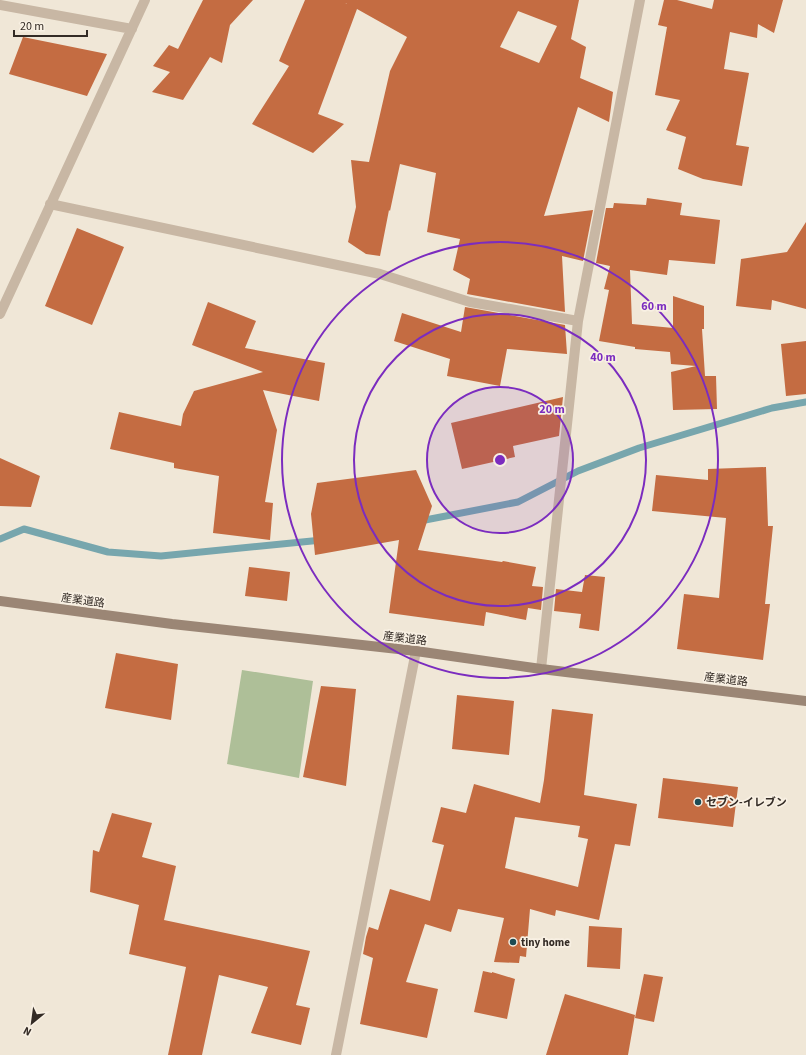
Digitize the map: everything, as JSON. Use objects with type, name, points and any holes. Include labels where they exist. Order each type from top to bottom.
[{"type":"street","points":[[0,314],[145,0]]},
{"type":"street","points":[[541,669],[578,321],[640,0]]},
{"type":"street","points":[[0,5],[132,29]]},
{"type":"street","points":[[50,204],[380,274],[470,302],[578,321]]},
{"type":"street","name":"産業道路","points":[[0,601],[172,624],[416,651],[541,669],[806,701]]},
{"type":"street","points":[[336,1055],[416,651]]},
{"type":"green space","points":[[242,670],[313,681],[299,778],[227,764]]},
{"type":"building","points":[[203,0],[253,0],[230,25],[222,63],[210,57],[183,100],[152,92],[170,72],[153,66],[169,45],[178,49]]},
{"type":"building","points":[[305,0],[579,0],[571,39],[586,47],[580,78],[613,92],[609,122],[578,107],[544,216],[593,210],[583,261],[562,256],[565,312],[467,294],[470,279],[453,270],[460,239],[427,232],[436,173],[400,164],[380,256],[366,254],[348,242],[356,207],[351,160],[369,162],[390,71],[407,37],[357,9],[318,114],[344,124],[313,153],[252,124],[289,66],[279,61]],"holes":[[[518,11],[557,26],[539,63],[500,47]]]},
{"type":"building","points":[[664,0],[677,0],[712,9],[714,0],[783,0],[774,33],[758,24],[757,38],[730,32],[724,69],[749,73],[736,145],[749,147],[742,186],[703,179],[678,169],[686,137],[666,130],[680,100],[655,95],[667,27],[658,25]]},
{"type":"building","points":[[23,37],[107,54],[87,96],[9,74]]},
{"type":"building","points":[[647,198],[682,203],[680,215],[720,220],[715,264],[669,260],[667,275],[630,270],[632,324],[673,328],[673,296],[704,306],[704,329],[702,329],[705,376],[716,376],[717,409],[673,410],[671,372],[696,366],[671,364],[670,352],[635,349],[635,347],[599,341],[609,290],[604,289],[610,266],[596,263],[606,208],[613,208],[614,203],[646,205]]},
{"type":"building","points":[[806,222],[806,309],[772,300],[771,310],[736,306],[741,259],[787,252]]},
{"type":"building","points":[[77,228],[124,247],[92,325],[45,306]]},
{"type":"building","points":[[208,302],[256,321],[245,348],[325,363],[319,401],[263,390],[277,430],[265,502],[273,503],[270,540],[213,533],[219,476],[174,468],[174,463],[110,449],[119,412],[181,426],[183,414],[194,391],[263,372],[192,345]]},
{"type":"building","points":[[465,307],[565,325],[567,354],[507,349],[500,386],[447,376],[450,359],[394,341],[402,313],[461,332]]},
{"type":"building","points":[[806,341],[806,394],[786,396],[781,344]]},
{"type":"building","points":[[563,397],[559,436],[513,446],[515,457],[462,469],[451,423]]},
{"type":"building","points":[[0,458],[40,476],[31,507],[0,506]]},
{"type":"building","points":[[766,467],[768,526],[773,526],[765,604],[770,604],[763,660],[677,649],[684,594],[719,598],[726,518],[652,511],[656,475],[708,480],[708,469]]},
{"type":"building","points":[[416,470],[432,506],[418,550],[503,561],[536,567],[532,586],[543,587],[541,610],[528,608],[526,620],[486,612],[484,626],[389,613],[399,540],[315,555],[311,514],[317,483]]},
{"type":"building","points":[[249,567],[290,572],[287,601],[245,596]]},
{"type":"building","points":[[585,575],[605,577],[599,631],[579,628],[581,614],[554,611],[556,589],[582,592]]},
{"type":"building","points":[[116,653],[178,664],[171,720],[105,708]]},
{"type":"building","points":[[321,686],[356,689],[346,786],[303,777]]},
{"type":"building","points":[[457,695],[514,701],[509,755],[452,749]]},
{"type":"building","points":[[552,709],[593,714],[584,795],[637,804],[630,846],[615,844],[599,920],[556,910],[555,916],[530,909],[526,957],[520,956],[519,963],[494,962],[504,918],[458,909],[451,932],[425,924],[406,982],[438,989],[427,1038],[360,1024],[373,958],[363,954],[369,927],[378,930],[390,889],[430,901],[444,845],[432,842],[441,807],[466,813],[474,784],[540,803]],"holes":[[[515,817],[580,826],[578,837],[588,839],[578,887],[505,868]]]},
{"type":"building","name":"セブン-イレブン","points":[[663,778],[738,787],[733,827],[658,818]]},
{"type":"building","points":[[112,813],[152,823],[142,857],[176,866],[164,920],[310,951],[296,1005],[310,1008],[301,1045],[251,1033],[268,987],[219,975],[202,1055],[168,1055],[186,967],[129,954],[139,905],[90,892],[93,850],[99,852]]},
{"type":"building","points":[[589,926],[622,928],[620,969],[587,967]]},
{"type":"building","points":[[483,971],[492,972],[515,979],[507,1019],[474,1012]]},
{"type":"building","points":[[644,974],[663,977],[654,1022],[635,1018]]},
{"type":"building","points":[[565,994],[635,1015],[628,1055],[546,1055]]},
{"type":"waterway","points":[[420,521],[518,502],[578,471],[639,448],[772,408],[806,402]]},
{"type":"waterway","points":[[0,539],[24,529],[108,552],[161,556],[322,540]]},
{"type":"place","name":"セブン-イレブン","points":[[698,802]]},
{"type":"place","name":"tiny home","points":[[513,942]]}]
